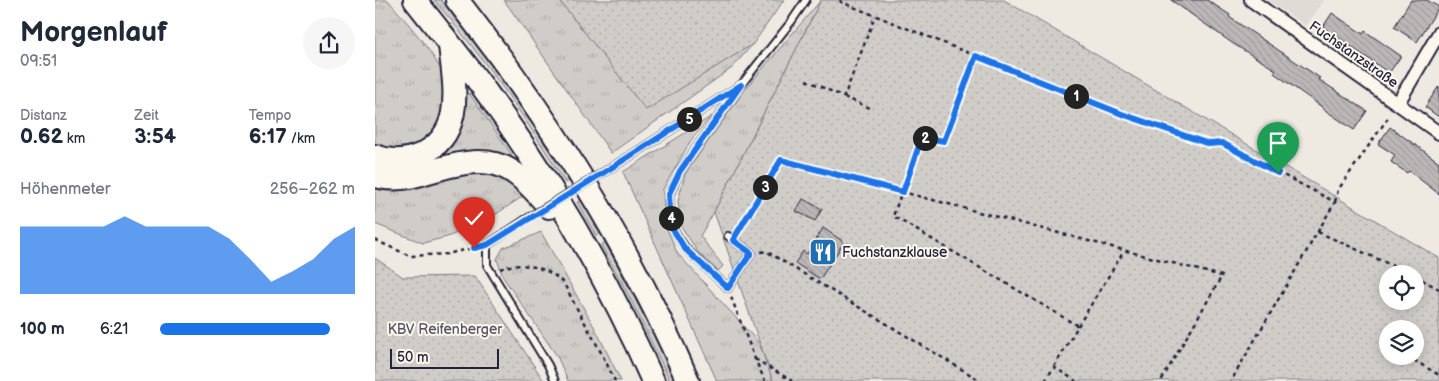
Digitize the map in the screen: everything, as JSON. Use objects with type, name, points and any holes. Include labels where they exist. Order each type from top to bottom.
[{"type":"highway","points":[[415,0],[489,96],[559,202],[620,312],[653,381]]},
{"type":"highway","points":[[457,0],[518,80],[587,186],[649,297],[688,381]]},
{"type":"highway","points":[[375,156],[382,159],[398,160],[413,158],[427,152],[439,142],[448,130],[453,116],[455,101],[450,45]]},
{"type":"highway","points":[[375,176],[391,179],[405,178],[458,163],[473,161],[496,164],[509,169],[531,186],[591,258]]},
{"type":"street","name":"Fuchstanzstraße","points":[[1251,0],[1439,133]]},
{"type":"street","points":[[1398,103],[1439,33]]},
{"type":"lane","points":[[731,238],[751,253],[728,288],[685,249],[671,226],[669,194],[680,171],[741,85],[806,0]]},
{"type":"lane","points":[[555,381],[548,366],[487,265],[487,245],[741,85]]},
{"type":"path","points":[[840,0],[875,16],[1122,114],[1209,144],[1222,143],[1335,202]]},
{"type":"path","points":[[844,97],[875,16]]},
{"type":"path","points":[[976,56],[944,141],[922,137],[893,216],[1078,326]]},
{"type":"path","points":[[806,80],[871,108]]},
{"type":"path","points":[[1231,381],[1335,202],[1338,190],[1398,103]]},
{"type":"path","points":[[731,238],[781,160],[1222,276],[1161,381]]},
{"type":"path","points":[[1318,232],[1391,265]]},
{"type":"path","points":[[375,240],[410,256],[447,254],[487,245]]},
{"type":"path","points":[[1045,381],[1124,250]]},
{"type":"path","points":[[751,253],[766,251],[981,381]]},
{"type":"path","points":[[491,272],[506,266],[522,265],[544,270],[562,282],[615,381]]},
{"type":"path","points":[[1424,281],[1439,289]]},
{"type":"path","points":[[728,288],[765,381]]},
{"type":"path","points":[[755,359],[792,381]]},
{"type":"path","points":[[1422,365],[1439,375]]},
{"type":"path","points":[[1054,367],[1076,381]]},
{"type":"shaded area","points":[[1268,0],[1324,0],[1306,26]]},
{"type":"green space","points":[[375,0],[388,0],[405,20],[435,59],[447,85],[449,101],[438,135],[403,153],[375,149]]},
{"type":"green space","points":[[434,0],[441,0],[500,76],[570,181],[565,183],[504,89]]},
{"type":"green space","points":[[504,0],[559,0],[646,109],[753,44],[732,68],[611,153]]},
{"type":"green space","points":[[559,0],[784,0],[753,44],[646,110]]},
{"type":"green space","points":[[821,0],[714,212],[700,236],[723,266],[718,271],[698,252],[681,226],[678,201],[685,174],[747,87]]},
{"type":"green space","points":[[821,0],[1004,0],[1439,258],[1439,381],[773,381],[714,212]]},
{"type":"green space","points":[[469,93],[512,155],[507,159],[443,159],[442,152],[453,139],[459,127],[463,113],[464,96]]},
{"type":"green space","points":[[712,116],[691,140],[663,189],[665,224],[677,253],[759,343],[773,381],[717,381],[623,172]]},
{"type":"green space","points":[[486,170],[509,177],[528,193],[484,222],[447,237],[423,243],[375,224],[375,189],[397,191],[419,187],[462,173]]},
{"type":"green space","points":[[581,200],[600,233],[596,236],[577,202]]},
{"type":"green space","points":[[541,232],[597,332],[621,381],[568,381],[557,356],[503,277],[497,259],[503,248]]},
{"type":"green space","points":[[605,242],[676,381],[670,381],[632,302],[601,245]]},
{"type":"green space","name":"KBV Reifenberger","points":[[375,258],[403,277],[475,276],[544,381],[375,381]]},
{"type":"building","points":[[1171,0],[1207,0],[1320,78],[1318,79],[1367,111],[1354,130],[1274,73],[1276,70],[1232,43]]},
{"type":"building","points":[[1411,0],[1427,0],[1439,7],[1417,42],[1394,27]]},
{"type":"building","points":[[1332,13],[1363,34],[1365,31],[1401,56],[1389,73],[1323,27]]},
{"type":"building","points":[[1439,86],[1439,117],[1425,107]]},
{"type":"building","points":[[1390,127],[1439,162],[1439,194],[1409,171],[1407,173],[1391,162],[1395,155],[1378,144]]},
{"type":"building","points":[[803,199],[822,209],[815,221],[796,211]]},
{"type":"building","points":[[823,228],[844,242],[820,279],[795,263],[803,251],[807,254]]},
{"type":"place","name":"Fuchstanzklause","points":[[823,252]]},
{"type":"route","points":[[474,248],[487,245],[741,85],[680,171],[669,194],[671,226],[685,249],[728,288],[751,253],[733,240],[781,160],[903,192],[922,137],[944,141],[976,56],[1122,114],[1209,144],[1222,143],[1278,173]]}]
